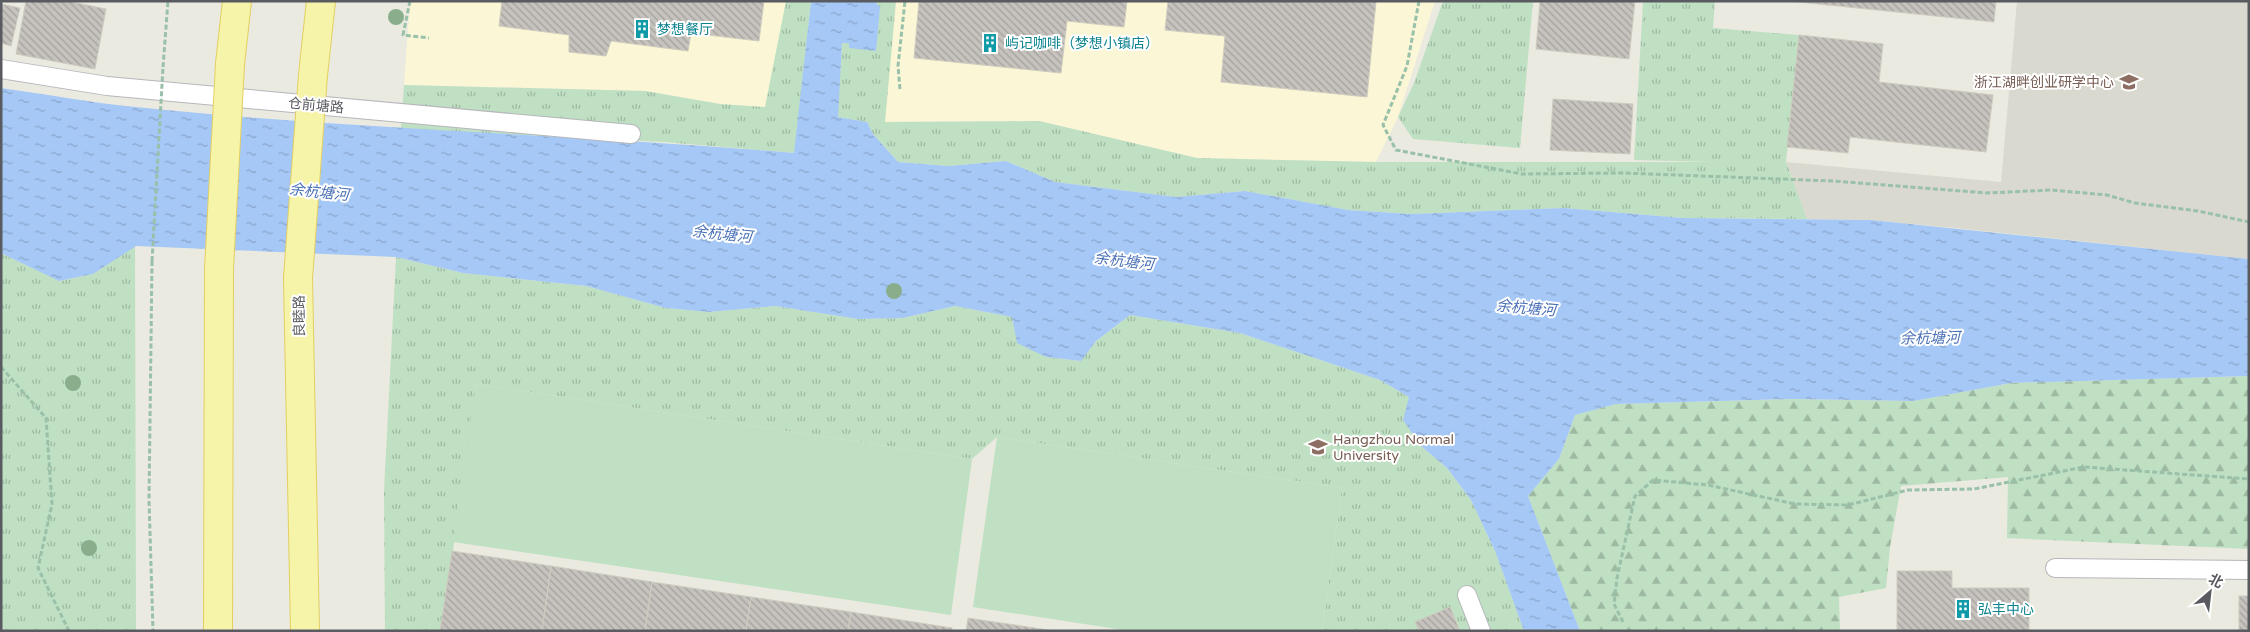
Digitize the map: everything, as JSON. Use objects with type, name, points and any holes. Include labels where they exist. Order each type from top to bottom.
[{"type":"main road","points":[[218,631],[220,269],[230,64],[237,1]]},
{"type":"main road","name":"良睦路","points":[[305,631],[298,278],[313,75],[321,1]]},
{"type":"lane","name":"仓前塘路","points":[[1,69],[107,86],[632,134]]},
{"type":"lane","points":[[2055,568],[2249,570]]},
{"type":"lane","points":[[1467,595],[1482,631]]},
{"type":"path","points":[[152,631],[149,500],[152,261],[168,1]]},
{"type":"path","points":[[410,1],[403,36],[429,38]]},
{"type":"path","points":[[900,89],[898,66],[905,1]]},
{"type":"path","points":[[1419,1],[1407,66],[1383,125],[1396,150],[1522,174],[1623,173],[1813,181],[1987,193],[2051,190],[2108,195],[2134,203],[2198,211],[2249,222]]},
{"type":"path","points":[[1,367],[46,418],[52,504],[38,568],[69,631]]},
{"type":"path","points":[[1623,622],[1614,604],[1625,542],[1635,496],[1653,480],[1708,485],[1795,504],[1848,505],[1908,490],[1974,489],[2084,467],[2249,479]]},
{"type":"shaded area","points":[[410,1],[1435,1],[1398,117],[1376,162],[1197,158],[1039,121],[867,122],[800,110],[720,104],[645,91],[404,85]]},
{"type":"shaded area","name":"浙江湖畔创业研学中心","points":[[2017,1],[2249,1],[2249,259],[1871,220],[1807,219],[1786,162],[2001,182]]},
{"type":"green space","points":[[786,1],[811,1],[795,153],[664,142],[401,129],[404,85],[645,91],[720,104],[765,107]]},
{"type":"green space","points":[[874,1],[896,1],[885,122],[1039,121],[1197,158],[1376,162],[1715,162],[1634,160],[1643,1],[1715,1],[1713,28],[1799,35],[1786,162],[1807,219],[1683,218],[1564,208],[1410,214],[1348,210],[1245,191],[1176,197],[1055,182],[1006,161],[948,166],[898,162],[873,134],[867,122],[837,117],[842,43],[849,43],[849,47],[880,8]]},
{"type":"green space","points":[[1443,1],[1533,1],[1520,148],[1413,139],[1398,117],[1414,83]]},
{"type":"green space","points":[[135,246],[136,631],[1,631],[1,253],[60,281],[93,274]]},
{"type":"green space","points":[[396,257],[463,273],[586,286],[666,308],[709,312],[775,306],[858,319],[903,318],[955,306],[1012,317],[1046,357],[1080,361],[1096,341],[1130,315],[1240,333],[1380,380],[1409,397],[1421,446],[1447,468],[1471,500],[1495,551],[1524,631],[1322,631],[1342,488],[997,437],[972,459],[476,384],[442,631],[385,631],[384,491]]},
{"type":"green space","points":[[2249,376],[2249,549],[2007,538],[2008,477],[1901,486],[1890,547],[1886,588],[1839,597],[1840,631],[1580,631],[1528,496],[1559,459],[1575,415],[1616,404],[1793,399],[1914,401],[2011,383]]},
{"type":"green space","points":[[476,384],[972,459],[951,615],[453,542]]},
{"type":"green space","points":[[997,437],[1342,488],[1322,631],[1130,631],[973,607]]},
{"type":"water","name":"余杭塘河","points":[[811,1],[874,1],[880,7],[876,51],[849,48],[849,43],[842,43],[838,117],[867,122],[873,134],[898,162],[948,166],[1006,161],[1055,182],[1176,197],[1245,191],[1348,210],[1410,214],[1564,208],[1683,218],[1871,220],[2249,259],[2249,376],[2011,383],[1914,401],[1793,399],[1616,404],[1575,415],[1559,459],[1528,496],[1580,631],[1524,631],[1495,551],[1471,500],[1447,468],[1421,446],[1403,420],[1409,397],[1380,380],[1240,333],[1130,315],[1096,341],[1081,361],[1046,357],[1017,343],[1012,317],[955,306],[903,318],[858,319],[775,306],[709,312],[666,308],[586,286],[463,273],[396,257],[136,246],[93,274],[59,281],[1,253],[1,88],[85,101],[218,115],[794,153]]},
{"type":"building","points":[[26,1],[67,1],[106,9],[95,69],[16,54]]},
{"type":"building","name":"梦想餐厅","points":[[502,1],[764,1],[759,41],[691,33],[688,51],[611,41],[606,56],[569,52],[569,35],[499,26]]},
{"type":"building","name":"屿记咖啡（梦想小镇店）","points":[[919,1],[1127,1],[1124,27],[1067,21],[1061,73],[914,58]]},
{"type":"building","points":[[1168,1],[1376,1],[1367,97],[1221,82],[1225,36],[1165,30]]},
{"type":"building","points":[[1540,1],[1635,1],[1629,59],[1536,49]]},
{"type":"building","points":[[1789,1],[1996,1],[1994,22]]},
{"type":"building","points":[[1,4],[20,8],[11,46],[1,43]]},
{"type":"building","points":[[1799,35],[1883,44],[1879,82],[1993,95],[1986,152],[1850,137],[1848,153],[1787,147]]},
{"type":"building","points":[[1553,99],[1633,104],[1630,154],[1550,150]]},
{"type":"building","points":[[452,551],[551,566],[542,631],[440,631]]},
{"type":"building","points":[[551,566],[652,582],[645,631],[542,631]]},
{"type":"building","name":"弘丰中心","points":[[1897,571],[1952,571],[1952,588],[2029,588],[2029,631],[1897,631]]},
{"type":"building","points":[[652,582],[751,597],[746,631],[645,631]]},
{"type":"building","points":[[2239,596],[2249,596],[2249,631],[2239,631]]},
{"type":"building","points":[[751,597],[851,612],[848,631],[746,631]]},
{"type":"building","points":[[1450,607],[1460,631],[1419,631],[1415,622]]},
{"type":"building","points":[[851,612],[952,628],[952,631],[848,631]]},
{"type":"building","points":[[968,618],[1055,631],[966,631]]},
{"type":"place","name":"梦想餐厅","points":[[642,29]]},
{"type":"place","name":"屿记咖啡（梦想小镇店）","points":[[990,43]]},
{"type":"place","name":"浙江湖畔创业研学中心","points":[[2129,82]]},
{"type":"place","name":"Hangzhou Normal University","points":[[1318,447]]},
{"type":"place","name":"弘丰中心","points":[[1963,609]]}]
